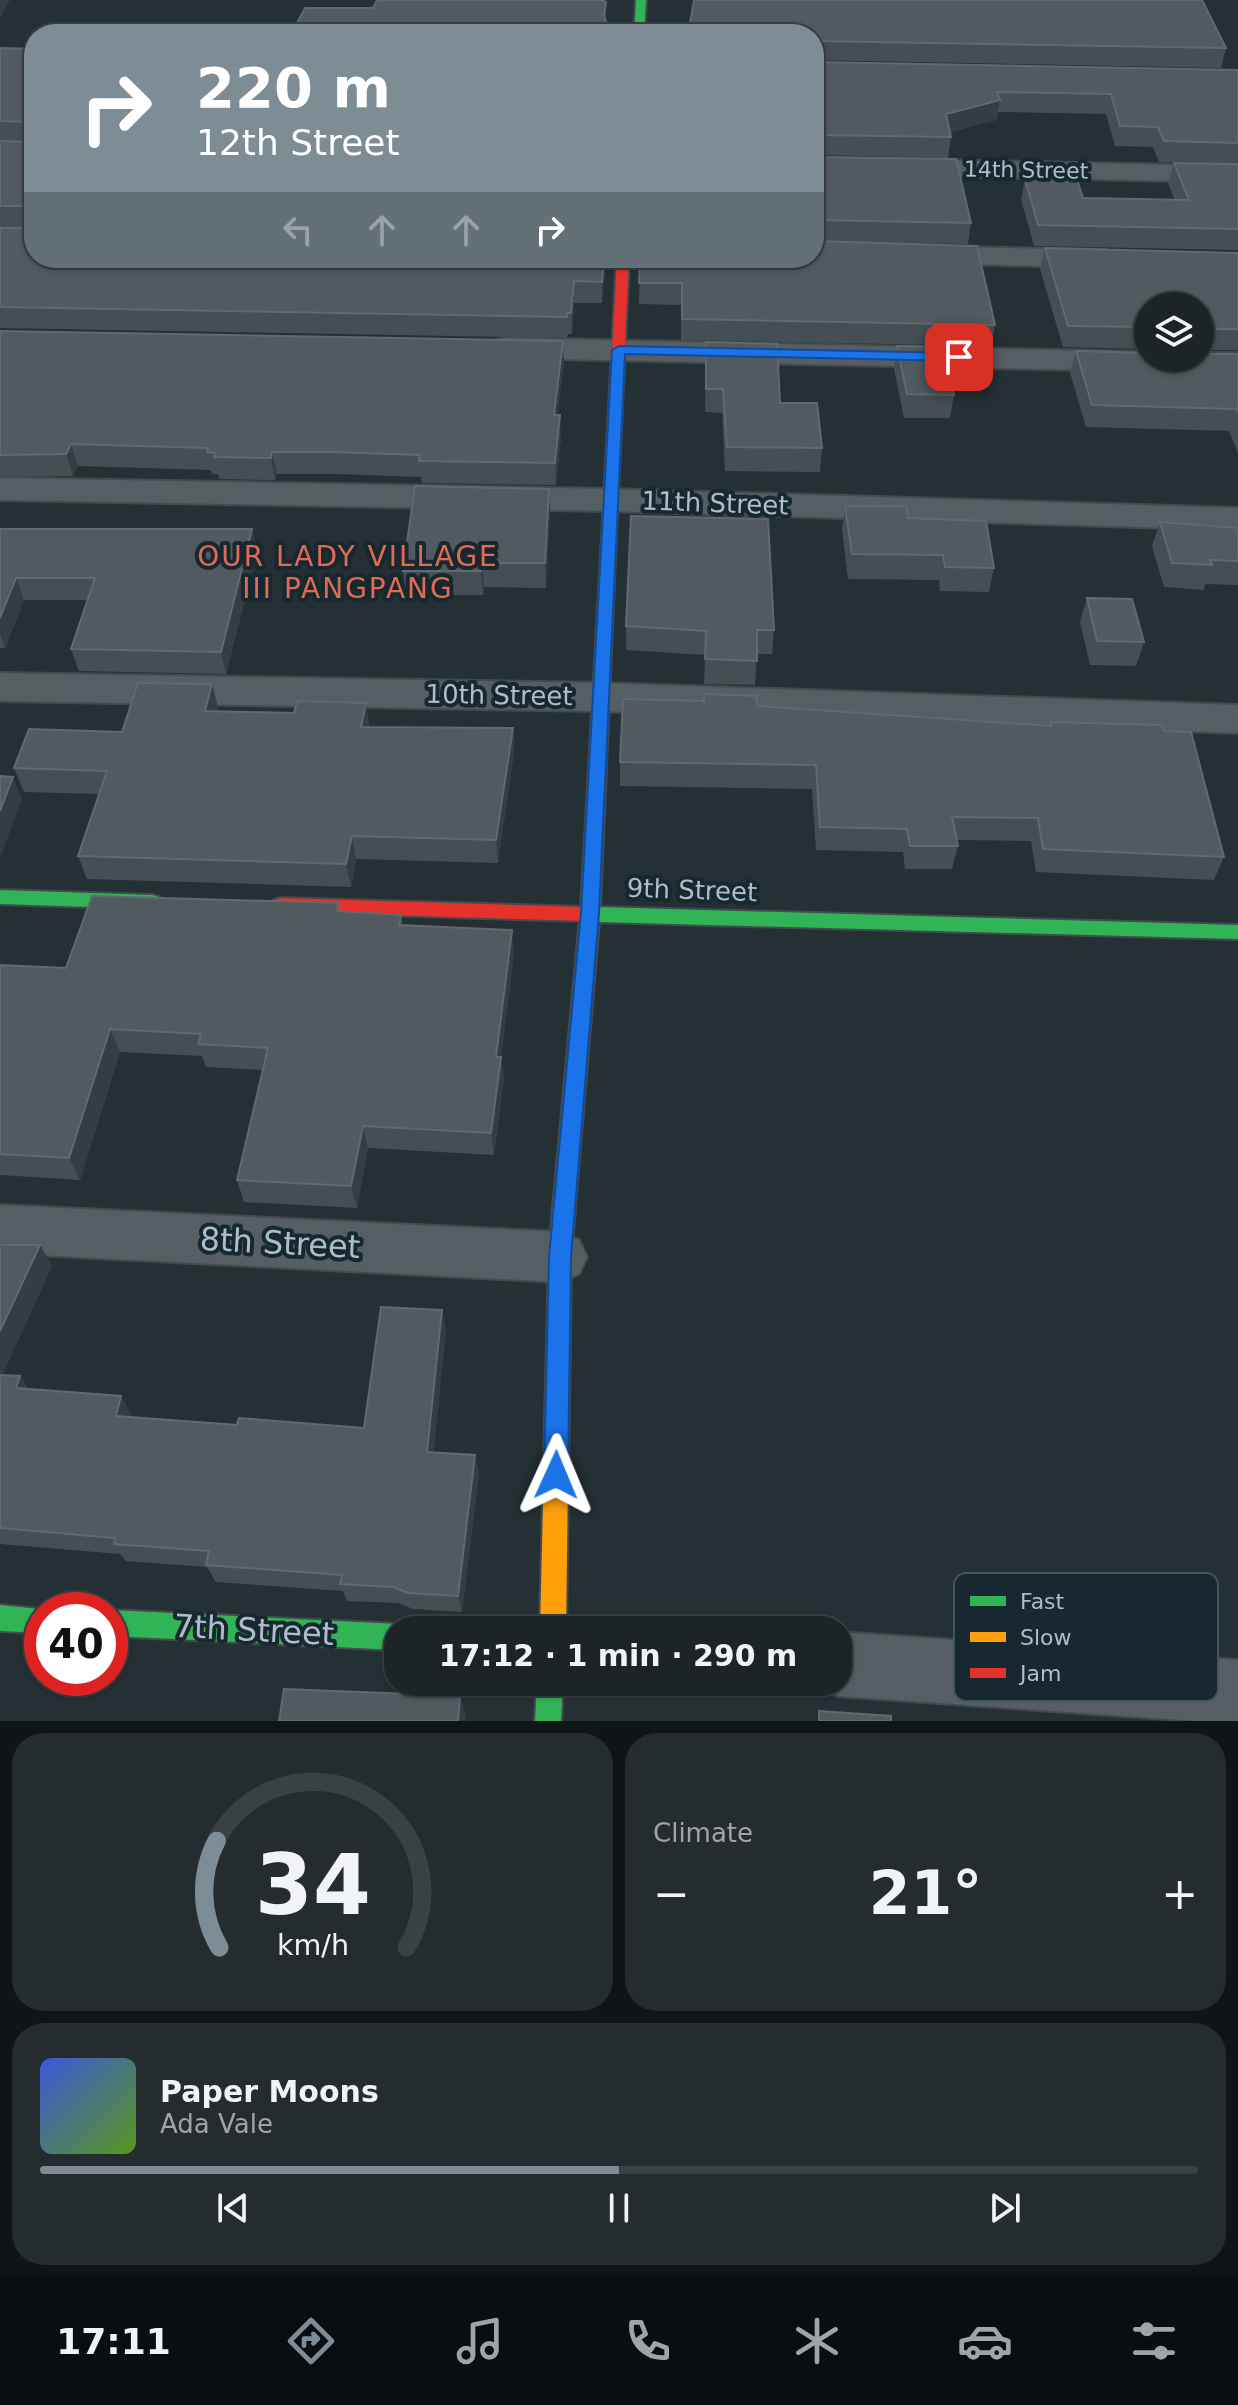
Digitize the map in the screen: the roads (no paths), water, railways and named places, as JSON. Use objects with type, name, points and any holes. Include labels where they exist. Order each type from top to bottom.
[{"type":"street","points":[[640,24],[641,0]]},
{"type":"street","name":"14th Street","points":[[824,166],[1238,174]]},
{"type":"street","points":[[824,253],[1128,259]]},
{"type":"street","points":[[553,1616],[560,1257],[590,913],[623,268]]},
{"type":"street","points":[[476,347],[1238,363]]},
{"type":"street","name":"11th Street","points":[[0,489],[610,500],[1238,519]]},
{"type":"street","name":"10th Street","points":[[0,687],[601,697],[1238,719]]},
{"type":"street","points":[[0,897],[175,902]]},
{"type":"street","name":"9th Street","points":[[255,904],[1238,932]]},
{"type":"street","name":"8th Street","points":[[0,1229],[560,1257]]},
{"type":"street","points":[[0,1618],[24,1619]]},
{"type":"street","name":"7th Street","points":[[128,1624],[384,1636]]},
{"type":"street","points":[[852,1665],[954,1672]]},
{"type":"street","points":[[1218,1691],[1238,1692]]},
{"type":"street","points":[[548,1721],[549,1696]]},
{"type":"district","name":"OUR LADY VILLAGE III PANGPANG","points":[[348,572]]}]
